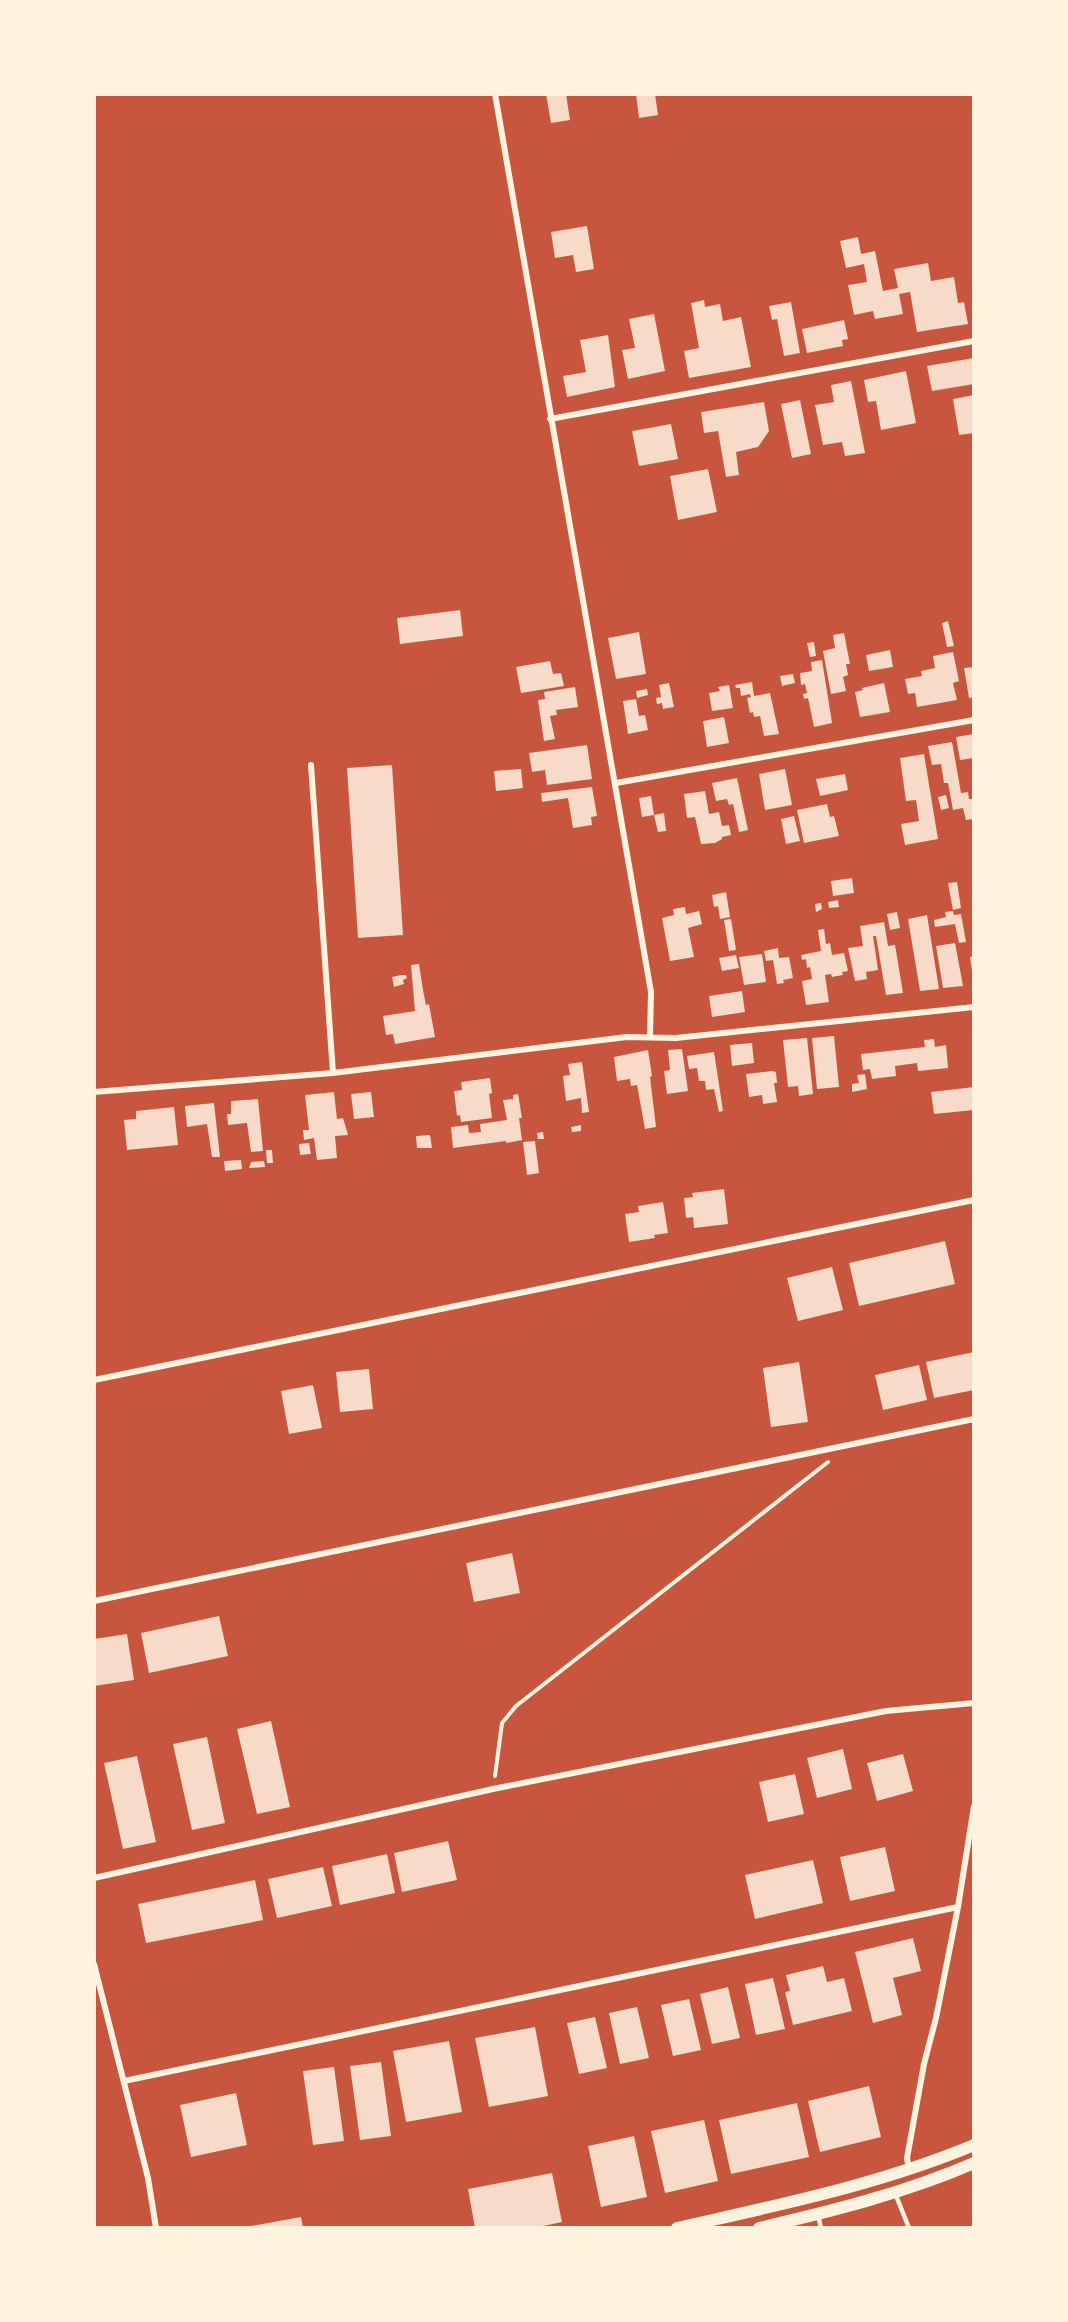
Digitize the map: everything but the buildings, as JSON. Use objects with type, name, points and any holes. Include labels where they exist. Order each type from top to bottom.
[{"type":"main road","points":[[677,2228],[814,2197],[909,2170],[974,2145]]},
{"type":"main road","points":[[759,2228],[818,2215],[895,2193],[974,2163]]},
{"type":"street","points":[[495,94],[651,992],[650,1037]]},
{"type":"street","points":[[550,419],[974,341]]},
{"type":"street","points":[[616,783],[974,720]]},
{"type":"street","points":[[311,765],[333,1073]]},
{"type":"street","points":[[94,1092],[333,1073],[627,1037],[676,1038],[974,1007]]},
{"type":"street","points":[[94,1380],[974,1200]]},
{"type":"street","points":[[94,1601],[974,1419]]},
{"type":"street","points":[[94,1878],[494,1789],[886,1711],[974,1703]]},
{"type":"street","points":[[909,2170],[907,2158],[924,2064],[936,2018],[958,1907],[974,1806]]},
{"type":"street","points":[[124,2081],[958,1907]]},
{"type":"street","points":[[94,1964],[148,2178],[156,2228]]},
{"type":"lane","points":[[895,2193],[909,2228]]},
{"type":"lane","points":[[818,2215],[821,2228]]},
{"type":"path","points":[[494,1789],[502,1723],[516,1706],[850,1445]]}]
